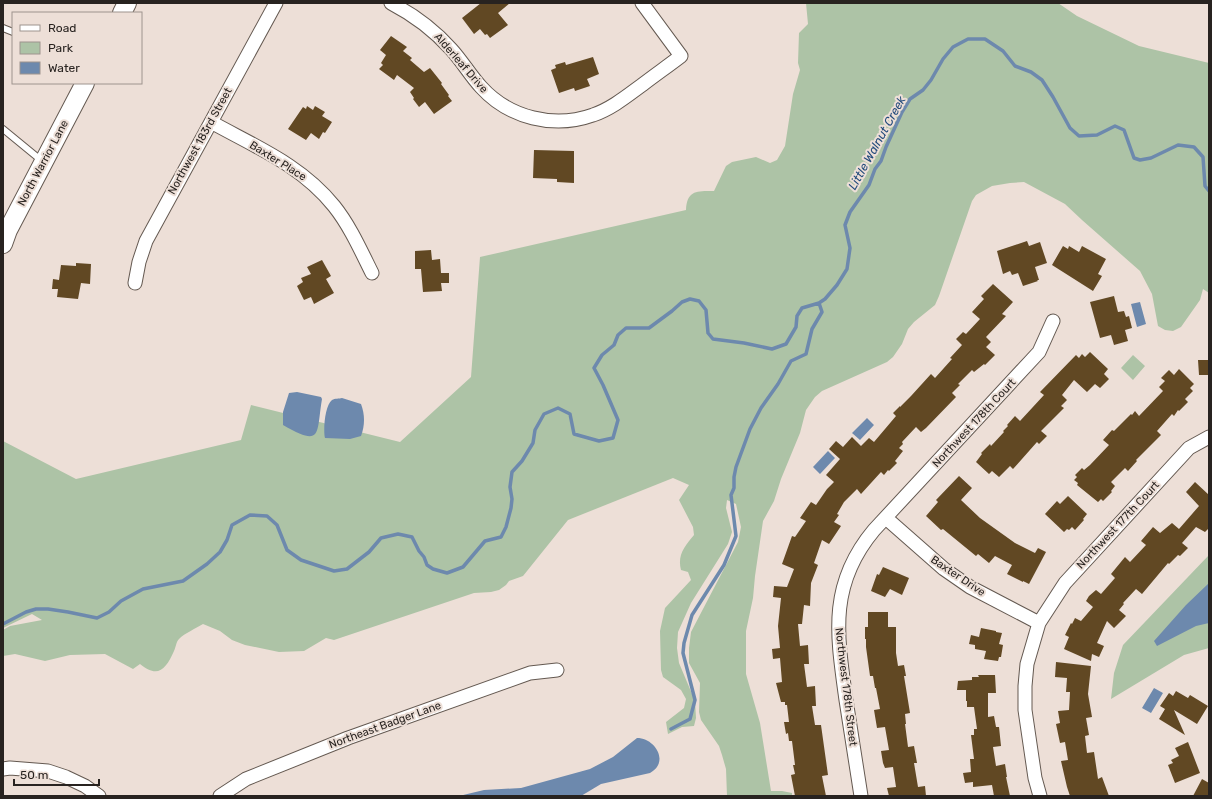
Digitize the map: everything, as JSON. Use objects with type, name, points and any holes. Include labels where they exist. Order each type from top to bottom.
[{"type":"street","points":[[122,12],[127,3]]},
{"type":"street","name":"Northwest 183rd Street","points":[[135,283],[139,262],[146,241],[276,3]]},
{"type":"street","name":"Alderleaf Drive","points":[[391,3],[411,14],[434,32],[452,50],[481,88],[494,99],[510,110],[546,121],[572,121],[594,115],[618,102],[681,56],[642,3]]},
{"type":"street","name":"North Warrior Lane","points":[[5,234],[84,84]]},
{"type":"street","name":"Baxter Place","points":[[211,122],[298,170],[313,184],[335,207],[352,234],[372,273]]},
{"type":"street","name":"Northwest 178th Court","points":[[886,518],[1040,352],[1053,321]]},
{"type":"street","name":"Northwest 177th Court","points":[[1040,796],[1035,778],[1025,710],[1027,664],[1038,623],[1065,583],[1189,448],[1209,437]]},
{"type":"street","name":"Baxter Drive","points":[[886,518],[944,569],[970,587],[1038,623]]},
{"type":"street","name":"Northwest 178th Street","points":[[861,796],[838,648],[838,621],[841,596],[849,570],[871,534],[886,518]]},
{"type":"street","name":"Northeast Badger Lane","points":[[220,796],[246,779],[348,738],[530,673],[557,670]]},
{"type":"street","points":[[3,769],[10,768],[48,771],[66,776],[85,786],[99,796]]},
{"type":"lane","points":[[3,130],[44,162]]},
{"type":"green space","points":[[806,3],[1058,3],[1077,16],[1139,46],[1209,63],[1209,293],[1203,289],[1200,300],[1181,327],[1173,331],[1165,330],[1158,326],[1152,294],[1140,271],[1065,204],[1024,182],[992,186],[976,195],[972,201],[935,305],[914,322],[908,329],[902,344],[893,357],[887,362],[822,391],[815,397],[806,410],[800,433],[781,479],[774,501],[763,521],[753,598],[746,631],[746,674],[760,723],[771,791],[792,793],[792,796],[727,796],[726,769],[719,746],[701,720],[699,712],[700,683],[689,663],[691,632],[738,542],[741,527],[736,504],[727,500],[726,508],[732,532],[728,544],[691,603],[678,632],[677,648],[679,663],[695,701],[696,718],[694,726],[682,727],[668,734],[666,722],[684,708],[686,699],[681,690],[663,677],[661,670],[660,631],[665,608],[691,580],[688,572],[681,570],[680,560],[685,547],[694,535],[693,527],[679,500],[689,485],[673,478],[568,520],[523,576],[509,581],[499,590],[474,593],[334,640],[326,638],[304,651],[279,652],[245,645],[232,640],[220,631],[203,624],[179,639],[168,663],[161,670],[157,671],[152,671],[140,664],[133,669],[105,654],[70,655],[45,661],[15,654],[3,656],[3,630],[10,626],[42,620],[32,614],[3,628],[3,441],[76,479],[241,440],[251,405],[400,442],[471,377],[480,257],[686,210],[688,199],[691,195],[703,191],[714,191],[726,166],[732,162],[756,157],[770,163],[777,160],[785,146],[793,94],[800,70],[798,63],[799,33],[808,24]]},
{"type":"green space","points":[[1133,355],[1145,366],[1133,380],[1121,368]]},
{"type":"green space","points":[[1209,555],[1209,648],[1184,655],[1111,699],[1114,673],[1123,645]]},
{"type":"water","points":[[1140,302],[1146,324],[1137,327],[1131,304]]},
{"type":"water","points":[[297,392],[321,397],[322,399],[318,429],[315,434],[311,436],[305,436],[283,425],[283,412],[289,393]]},
{"type":"water","points":[[342,398],[361,404],[364,420],[361,436],[350,439],[325,438],[324,424],[328,407],[332,400]]},
{"type":"water","points":[[867,418],[874,425],[860,440],[852,433]]},
{"type":"water","points":[[828,451],[835,458],[820,474],[813,467]]},
{"type":"water","points":[[1209,583],[1209,623],[1196,626],[1157,646],[1154,641],[1186,605]]},
{"type":"water","points":[[1154,688],[1163,693],[1151,713],[1142,708]]},
{"type":"water","points":[[637,738],[644,739],[649,742],[658,751],[659,763],[656,768],[650,773],[601,784],[581,796],[459,796],[484,790],[521,788],[590,769],[613,757]]},
{"type":"building","points":[[481,3],[510,3],[498,13],[508,25],[490,38],[480,29],[474,34],[462,18]]},
{"type":"building","points":[[391,36],[407,47],[403,51],[412,58],[410,60],[424,72],[430,68],[442,83],[441,84],[452,101],[434,114],[425,102],[419,107],[410,92],[414,88],[397,75],[394,80],[379,69],[383,65],[381,63],[386,55],[380,50]]},
{"type":"building","points":[[593,57],[599,74],[587,79],[590,86],[575,91],[574,88],[559,93],[551,70],[556,68],[555,65],[565,62],[566,65]]},
{"type":"building","points":[[307,106],[313,110],[315,106],[325,112],[322,116],[332,122],[319,139],[311,133],[306,140],[288,129],[303,107],[306,109]]},
{"type":"building","points":[[534,150],[574,151],[574,183],[557,182],[557,179],[533,178]]},
{"type":"building","points":[[1027,241],[1029,246],[1040,242],[1047,263],[1035,267],[1038,281],[1023,286],[1018,273],[1012,275],[1010,271],[1003,274],[997,251]]},
{"type":"building","points":[[1063,246],[1068,249],[1069,246],[1079,252],[1082,246],[1106,259],[1098,274],[1102,276],[1093,291],[1052,265]]},
{"type":"building","points":[[431,250],[432,260],[440,259],[441,273],[449,273],[449,283],[441,283],[442,291],[423,292],[421,269],[415,269],[415,251]]},
{"type":"building","points":[[322,260],[331,276],[326,279],[334,293],[314,304],[311,297],[304,300],[297,286],[303,282],[301,278],[311,274],[307,267]]},
{"type":"building","points":[[76,263],[91,264],[90,284],[81,283],[78,299],[57,297],[58,289],[52,289],[53,279],[59,280],[61,265],[76,266]]},
{"type":"building","points":[[993,284],[1013,302],[1002,314],[1006,316],[986,337],[991,342],[986,347],[995,355],[985,365],[984,364],[974,372],[972,370],[958,384],[960,385],[952,393],[956,397],[926,428],[921,432],[916,427],[902,442],[903,444],[899,448],[903,451],[895,461],[897,463],[889,471],[888,470],[884,475],[881,472],[861,494],[857,489],[844,502],[837,514],[839,515],[834,522],[841,526],[829,544],[822,540],[814,563],[818,565],[811,583],[810,606],[804,605],[802,624],[798,624],[800,646],[808,645],[809,664],[804,664],[807,687],[815,686],[816,706],[812,706],[815,725],[821,725],[828,775],[822,776],[826,796],[795,796],[791,775],[795,774],[792,741],[789,741],[788,733],[786,734],[784,722],[789,722],[787,705],[785,705],[785,702],[781,702],[776,683],[782,682],[780,658],[773,659],[772,649],[780,648],[778,626],[781,598],[773,597],[774,586],[787,587],[794,569],[782,564],[792,536],[795,537],[806,521],[800,518],[811,502],[816,505],[834,482],[826,475],[840,459],[829,449],[836,441],[843,447],[852,437],[861,446],[869,438],[874,442],[896,416],[893,413],[931,374],[935,378],[952,359],[950,358],[962,345],[956,339],[963,332],[966,334],[980,319],[972,312],[984,299],[981,296]]},
{"type":"building","points":[[1114,296],[1118,312],[1124,311],[1126,317],[1129,316],[1132,328],[1125,330],[1128,341],[1114,345],[1111,335],[1100,338],[1090,302]]},
{"type":"building","points":[[1090,352],[1108,369],[1104,374],[1109,379],[1100,388],[1095,384],[1087,392],[1074,380],[1062,395],[1067,400],[1061,406],[1064,408],[1041,431],[1047,436],[1039,444],[1037,442],[1013,469],[1010,466],[999,477],[992,471],[989,474],[976,462],[982,454],[981,453],[990,444],[991,446],[1004,432],[1003,431],[1008,426],[1007,425],[1015,416],[1020,421],[1044,395],[1040,392],[1076,355],[1079,358],[1082,354],[1085,357]]},
{"type":"building","points":[[1198,360],[1209,360],[1209,375],[1199,375]]},
{"type":"building","points":[[1179,369],[1194,384],[1190,388],[1193,391],[1185,399],[1188,402],[1179,411],[1178,410],[1174,416],[1172,414],[1157,431],[1161,435],[1136,460],[1137,461],[1128,471],[1125,468],[1111,482],[1115,486],[1111,491],[1112,492],[1103,501],[1101,499],[1098,502],[1077,485],[1078,483],[1074,480],[1077,477],[1075,475],[1082,468],[1084,470],[1090,465],[1109,445],[1103,440],[1112,430],[1114,431],[1135,411],[1139,416],[1163,391],[1159,387],[1165,381],[1161,378],[1169,370],[1174,375]]},
{"type":"building","points":[[959,476],[972,488],[961,500],[980,518],[1015,543],[1035,553],[1038,548],[1046,552],[1029,584],[1007,574],[1012,565],[995,556],[989,563],[978,554],[976,556],[943,529],[941,530],[926,516],[938,502],[936,500]]},
{"type":"building","points":[[1195,482],[1209,495],[1209,528],[1205,532],[1196,527],[1182,543],[1188,548],[1180,556],[1178,555],[1169,564],[1168,563],[1142,594],[1136,589],[1123,603],[1124,604],[1119,610],[1126,616],[1114,628],[1107,621],[1097,643],[1104,646],[1099,657],[1092,654],[1091,661],[1064,649],[1069,637],[1065,635],[1071,623],[1072,624],[1075,618],[1081,621],[1093,607],[1086,601],[1089,596],[1096,590],[1101,594],[1115,578],[1111,574],[1125,557],[1130,562],[1146,545],[1141,541],[1153,527],[1160,533],[1172,523],[1179,529],[1199,506],[1186,492]]},
{"type":"building","points":[[1068,496],[1087,514],[1075,530],[1072,527],[1064,532],[1045,514],[1057,501],[1060,504]]},
{"type":"building","points":[[883,567],[909,578],[902,595],[890,589],[885,597],[871,591],[877,574],[879,575]]},
{"type":"building","points":[[868,612],[888,612],[888,627],[896,627],[896,653],[898,666],[904,665],[906,676],[904,676],[910,713],[905,714],[908,747],[914,746],[917,763],[914,763],[918,787],[925,786],[926,796],[889,796],[887,788],[896,787],[893,767],[885,768],[883,763],[881,751],[889,750],[885,727],[877,728],[874,710],[880,709],[873,676],[870,676],[865,639],[865,627],[868,627]]},
{"type":"building","points":[[981,628],[1002,633],[999,644],[1003,645],[1001,657],[999,657],[998,661],[984,659],[986,651],[975,649],[975,645],[969,644],[971,635],[979,637]]},
{"type":"building","points":[[1056,662],[1091,666],[1088,694],[1092,717],[1086,718],[1089,735],[1085,736],[1087,753],[1094,752],[1098,779],[1102,777],[1109,796],[1070,796],[1061,761],[1068,760],[1065,742],[1060,743],[1056,724],[1060,723],[1058,711],[1069,710],[1070,692],[1066,692],[1067,678],[1055,677]]},
{"type":"building","points":[[978,675],[995,675],[996,693],[988,693],[988,717],[994,716],[996,727],[999,727],[1001,746],[993,747],[996,766],[1005,764],[1010,796],[994,796],[992,785],[973,787],[973,782],[965,783],[963,773],[971,772],[970,759],[974,759],[971,735],[974,735],[974,729],[977,729],[974,707],[967,707],[966,690],[957,690],[958,681],[972,680],[972,677],[979,677]]},
{"type":"building","points":[[1176,691],[1188,698],[1190,695],[1208,706],[1197,724],[1174,710],[1185,735],[1159,719],[1165,709],[1160,706],[1169,693],[1173,696]]},
{"type":"building","points":[[1188,742],[1200,773],[1175,783],[1168,765],[1173,763],[1171,760],[1179,756],[1175,748]]},
{"type":"building","points":[[1202,779],[1209,783],[1209,796],[1193,796]]},
{"type":"waterway","name":"Little Walnut Creek","points":[[3,624],[26,612],[36,609],[48,609],[97,618],[109,612],[121,601],[143,589],[183,581],[207,564],[220,552],[227,540],[232,525],[250,515],[267,516],[277,525],[287,550],[301,560],[334,571],[347,569],[369,552],[381,538],[398,534],[412,537],[427,565],[433,569],[447,573],[463,567],[485,541],[501,537],[506,527],[511,508],[512,499],[510,487],[512,472],[522,461],[533,443],[535,430],[544,414],[558,408],[570,414],[574,434],[599,441],[613,438],[618,420],[594,368],[602,355],[614,345],[618,335],[626,328],[649,328],[682,302],[690,299],[699,301],[706,310],[708,333],[713,339],[744,343],[772,349],[786,344],[796,327],[797,316],[802,308],[819,303],[825,299],[837,285],[847,269],[850,248],[845,225],[850,212],[869,185],[902,112],[910,99],[923,90],[931,80],[943,59],[953,47],[968,39],[985,39],[1003,51],[1015,66],[1031,72],[1042,80],[1070,128],[1079,136],[1097,135],[1115,126],[1124,130],[1134,158],[1140,160],[1151,158],[1178,145],[1194,147],[1203,157],[1205,186],[1209,191]]},
{"type":"waterway","points":[[671,729],[690,719],[695,700],[683,653],[684,643],[692,615],[724,565],[736,536],[731,495],[734,488],[736,467],[750,429],[761,408],[778,384],[791,361],[806,354],[812,329],[822,312],[819,303]]}]
